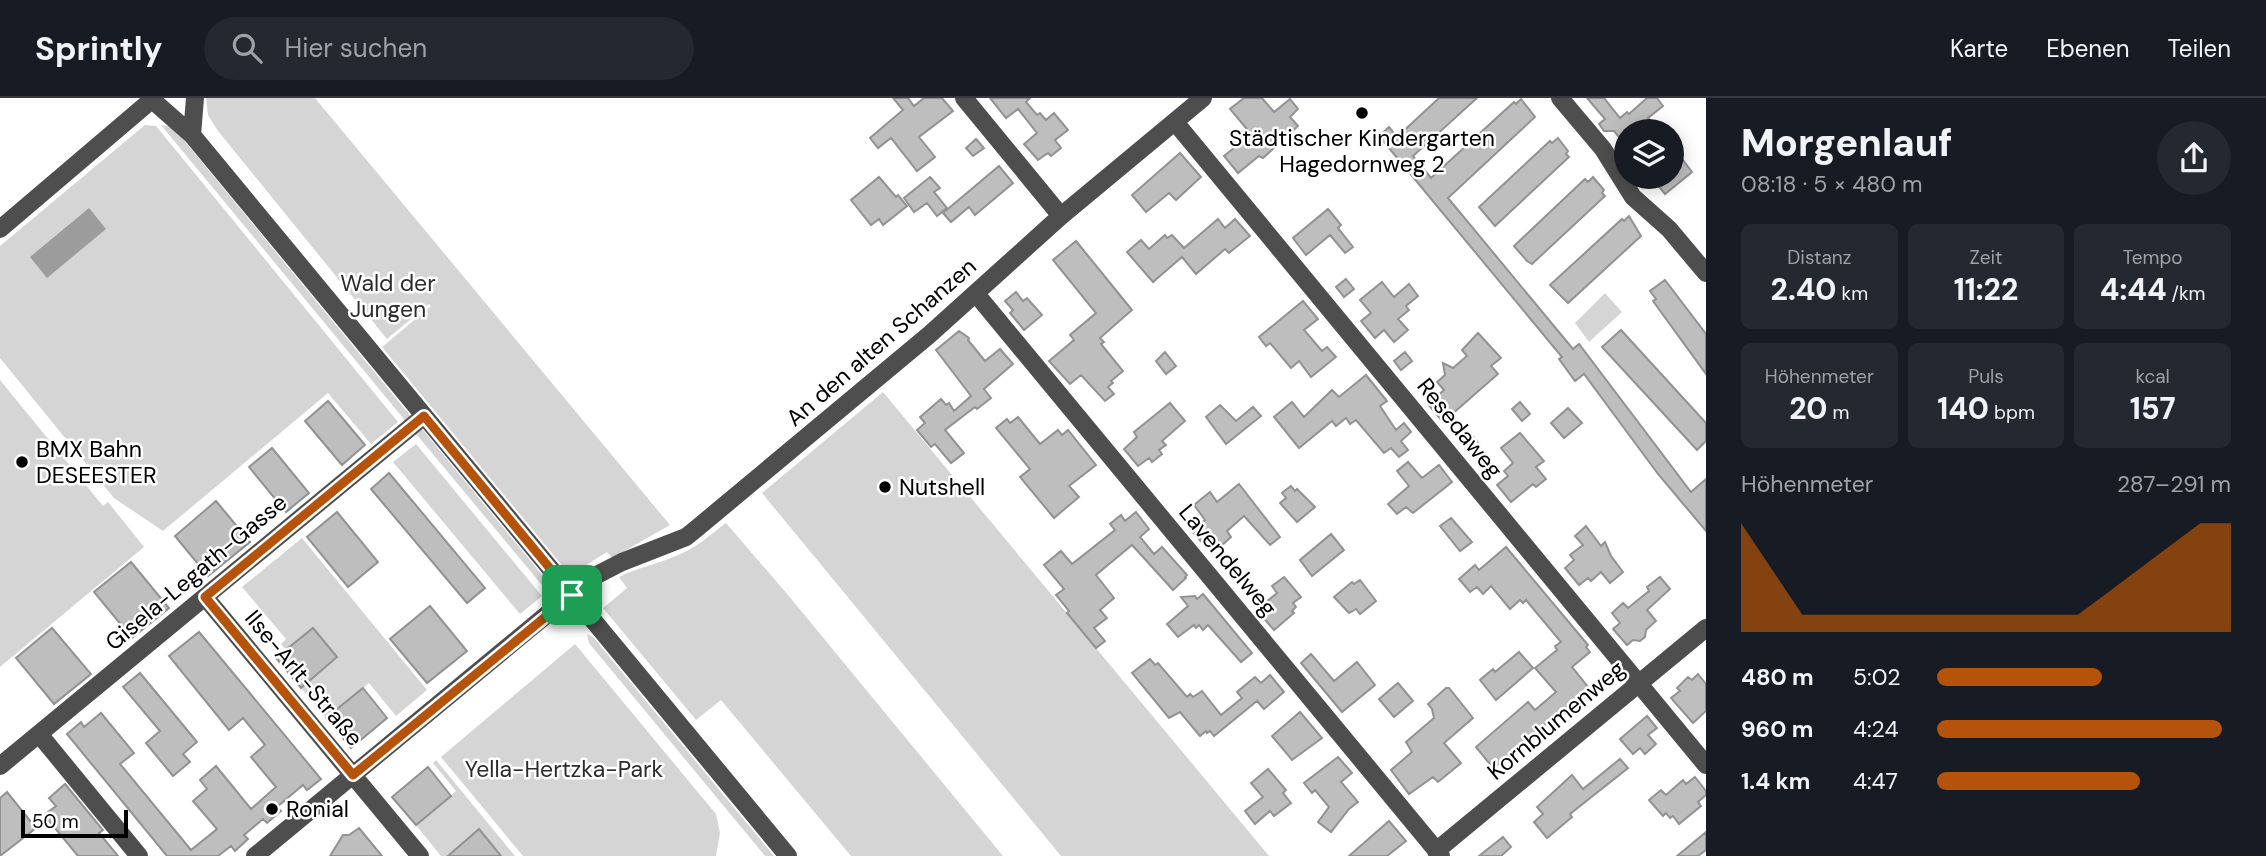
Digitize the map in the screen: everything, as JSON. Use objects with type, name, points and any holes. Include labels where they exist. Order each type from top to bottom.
[{"type":"street","points":[[192,135],[195,98]]},
{"type":"street","points":[[964,98],[1061,216]]},
{"type":"street","name":"An den alten Schanzen","points":[[255,856],[597,574],[686,537],[976,295],[1061,216],[1203,98]]},
{"type":"street","points":[[1560,98],[1603,149],[1633,197],[1669,229],[1706,273]]},
{"type":"street","points":[[0,229],[152,99],[192,135],[788,856]]},
{"type":"street","name":"Resedaweg","points":[[1175,122],[1706,765]]},
{"type":"street","name":"Lavendelweg","points":[[976,295],[1439,853]]},
{"type":"street","name":"Gisela-Legath-Gasse","points":[[0,766],[424,416]]},
{"type":"street","name":"Ilse-Arlt-Straße","points":[[205,597],[420,856]]},
{"type":"street","name":"Kornblumenweg","points":[[1439,853],[1706,628]]},
{"type":"street","points":[[39,734],[139,856]]},
{"type":"green space","name":"Wald der Jungen","points":[[206,98],[315,98],[670,525],[612,558],[607,552],[570,575],[382,347],[431,306],[429,304],[387,339],[218,131],[208,115]]},
{"type":"green space","points":[[145,125],[156,126],[398,422],[371,444],[328,393],[163,531],[114,498],[0,358],[0,246]]},
{"type":"green space","points":[[161,125],[173,127],[413,419],[408,424]]},
{"type":"green space","points":[[1605,293],[1622,312],[1589,342],[1575,323]]},
{"type":"green space","points":[[0,380],[103,506],[108,502],[144,547],[0,667]]},
{"type":"green space","points":[[883,392],[1269,856],[1061,856],[762,493]]},
{"type":"green space","points":[[418,424],[547,581],[546,590],[412,429]]},
{"type":"green space","points":[[416,444],[542,596],[520,614],[393,462]]},
{"type":"green space","points":[[726,523],[1003,856],[851,856],[721,700],[696,720],[603,608],[627,588],[619,577],[683,553]]},
{"type":"green space","points":[[302,538],[427,690],[396,716],[369,683],[326,718],[301,688],[337,657],[313,628],[286,650],[281,644],[286,639],[242,587]]},
{"type":"green space","points":[[587,634],[593,637],[774,856],[765,856],[589,643]]},
{"type":"green space","name":"Yella-Hertzka-Park","points":[[575,644],[716,814],[720,833],[716,856],[523,856],[441,757]]},
{"type":"green space","points":[[436,760],[515,856],[501,856],[479,830],[448,856],[441,856],[416,825],[456,791],[433,763]]},
{"type":"shaded area","points":[[89,208],[106,229],[47,278],[30,257]]},
{"type":"building","points":[[893,98],[908,98],[914,106],[924,98],[942,98],[953,111],[919,137],[935,157],[917,171],[891,138],[878,148],[870,138],[903,110]]},
{"type":"building","points":[[990,98],[1030,98],[1026,102],[1037,115],[1040,113],[1046,120],[1054,113],[1068,130],[1055,140],[1061,148],[1051,156],[1048,153],[1038,160],[1024,144],[1037,133],[1018,109],[1006,118]]},
{"type":"building","points":[[1244,98],[1262,98],[1274,112],[1290,99],[1298,109],[1290,117],[1298,126],[1263,158],[1259,156],[1238,173],[1224,156],[1234,148],[1230,144],[1237,138],[1251,134],[1230,109]]},
{"type":"building","points":[[1439,98],[1477,98],[1413,156],[1431,178],[1514,102],[1516,104],[1521,99],[1535,117],[1448,198],[1573,349],[1579,344],[1691,492],[1706,479],[1706,531],[1658,474],[1584,374],[1575,381],[1559,359],[1562,357],[1379,136],[1389,127],[1397,137]]},
{"type":"building","points":[[1587,98],[1604,98],[1620,118],[1627,112],[1629,114],[1647,98],[1657,98],[1663,106],[1649,119],[1614,119],[1614,131],[1604,131],[1599,124],[1605,119]]},
{"type":"building","points":[[1558,138],[1568,151],[1566,154],[1569,157],[1495,226],[1479,207],[1550,141],[1552,143]]},
{"type":"building","points":[[976,139],[984,148],[973,156],[966,148]]},
{"type":"building","points":[[1180,153],[1201,177],[1176,200],[1169,193],[1146,212],[1132,195]]},
{"type":"building","points":[[1684,161],[1692,172],[1684,179]]},
{"type":"building","points":[[999,166],[1013,183],[975,215],[969,207],[951,222],[943,213]]},
{"type":"building","points":[[879,177],[907,206],[883,225],[879,219],[871,225],[851,200]]},
{"type":"building","points":[[930,177],[940,188],[934,192],[947,208],[937,216],[927,203],[914,212],[904,198]]},
{"type":"building","points":[[1593,177],[1604,190],[1602,193],[1605,196],[1532,264],[1527,261],[1514,246],[1585,179],[1588,182]]},
{"type":"building","points":[[1328,209],[1353,247],[1345,253],[1330,235],[1306,255],[1293,238]]},
{"type":"building","points":[[1629,216],[1641,236],[1568,303],[1550,285],[1622,219],[1624,221]]},
{"type":"building","points":[[1218,219],[1225,228],[1235,219],[1250,236],[1229,253],[1225,249],[1196,274],[1182,257],[1153,282],[1127,252],[1141,240],[1149,249],[1165,235],[1167,238],[1172,235],[1184,248]]},
{"type":"building","points":[[1076,241],[1132,310],[1100,338],[1104,342],[1101,344],[1123,371],[1111,381],[1113,383],[1108,387],[1114,394],[1105,401],[1081,375],[1070,384],[1049,361],[1074,340],[1070,335],[1096,313],[1053,260]]},
{"type":"building","points":[[1346,279],[1354,289],[1344,297],[1336,287]]},
{"type":"building","points":[[1665,280],[1706,334],[1706,374],[1653,301],[1656,299],[1650,291]]},
{"type":"building","points":[[1382,282],[1394,297],[1409,284],[1418,296],[1406,306],[1409,310],[1398,319],[1408,330],[1394,342],[1384,330],[1375,338],[1361,321],[1371,313],[1360,300]]},
{"type":"building","points":[[1016,292],[1023,301],[1027,298],[1042,315],[1024,330],[1010,313],[1013,310],[1005,301]]},
{"type":"building","points":[[1303,301],[1318,319],[1304,330],[1322,351],[1327,347],[1336,357],[1311,377],[1299,361],[1291,368],[1270,343],[1266,346],[1259,337]]},
{"type":"building","points":[[1621,330],[1706,423],[1706,441],[1697,450],[1602,347]]},
{"type":"building","points":[[959,331],[969,338],[985,361],[1000,349],[1013,364],[984,389],[991,398],[945,430],[964,453],[951,463],[935,444],[931,447],[917,430],[925,423],[920,417],[941,399],[946,405],[949,403],[954,411],[971,396],[936,350]]},
{"type":"building","points":[[1478,333],[1501,358],[1491,366],[1498,374],[1443,422],[1428,404],[1444,390],[1437,382],[1445,375],[1443,363],[1453,368],[1467,356],[1462,350]]},
{"type":"building","points":[[1165,352],[1176,366],[1166,374],[1156,361]]},
{"type":"building","points":[[1405,352],[1412,361],[1401,370],[1394,361]]},
{"type":"building","points":[[1366,375],[1387,401],[1380,406],[1396,430],[1404,423],[1411,432],[1401,441],[1408,450],[1399,457],[1391,448],[1384,453],[1356,420],[1350,424],[1346,418],[1336,426],[1332,421],[1299,448],[1274,417],[1292,402],[1304,417],[1332,390],[1339,397]]},
{"type":"building","points":[[328,401],[365,445],[342,465],[305,421]]},
{"type":"building","points":[[1520,402],[1530,414],[1522,421],[1512,409]]},
{"type":"building","points":[[1170,403],[1185,421],[1162,441],[1166,445],[1159,450],[1162,454],[1152,462],[1149,458],[1138,466],[1124,449],[1137,437],[1134,432]]},
{"type":"building","points":[[1220,405],[1236,421],[1253,407],[1261,416],[1226,444],[1206,417]]},
{"type":"building","points":[[1568,408],[1582,423],[1564,438],[1551,423]]},
{"type":"building","points":[[1018,417],[1040,444],[1058,430],[1062,435],[1068,430],[1096,465],[1069,486],[1079,497],[1054,518],[1020,477],[1030,469],[996,428],[1007,419],[1010,423]]},
{"type":"building","points":[[1520,433],[1544,461],[1536,467],[1546,479],[1536,487],[1533,484],[1511,502],[1497,485],[1508,476],[1504,471],[1513,463],[1501,448]]},
{"type":"building","points":[[1472,435],[1480,445],[1470,453],[1461,443]]},
{"type":"building","points":[[272,448],[309,493],[286,512],[249,467]]},
{"type":"building","points":[[1408,462],[1422,478],[1439,465],[1452,482],[1413,513],[1406,507],[1397,514],[1388,504],[1409,486],[1397,471]]},
{"type":"building","points":[[389,473],[485,588],[467,603],[371,489]]},
{"type":"building","points":[[1239,484],[1280,537],[1270,545],[1244,516],[1227,531],[1231,537],[1220,547],[1215,541],[1207,548],[1192,531],[1205,520],[1194,505],[1210,492],[1217,502]]},
{"type":"building","points":[[1291,486],[1315,507],[1297,522],[1280,503],[1286,498],[1282,493]]},
{"type":"building","points":[[216,501],[250,542],[208,576],[175,536]]},
{"type":"building","points":[[337,512],[378,562],[348,587],[307,537]]},
{"type":"building","points":[[1136,512],[1149,529],[1140,537],[1154,554],[1162,547],[1187,575],[1173,590],[1132,545],[1096,575],[1114,598],[1100,610],[1107,618],[1094,628],[1105,641],[1096,648],[1067,613],[1069,611],[1056,595],[1064,589],[1044,565],[1061,551],[1072,564],[1115,530],[1110,524],[1121,515],[1125,521]]},
{"type":"building","points":[[1451,518],[1472,542],[1460,551],[1440,526]]},
{"type":"building","points":[[1586,526],[1601,546],[1605,542],[1623,572],[1610,583],[1601,572],[1591,581],[1588,578],[1579,585],[1565,568],[1574,560],[1570,555],[1583,545],[1575,536]]},
{"type":"building","points":[[1331,534],[1344,550],[1312,576],[1300,560]]},
{"type":"building","points":[[1506,547],[1588,645],[1586,647],[1590,652],[1572,667],[1589,688],[1493,768],[1476,747],[1528,702],[1535,710],[1556,692],[1535,668],[1557,650],[1555,646],[1561,642],[1526,600],[1523,603],[1520,600],[1510,609],[1491,586],[1483,594],[1477,587],[1470,592],[1459,579],[1475,565],[1479,570]]},
{"type":"building","points":[[131,562],[169,608],[132,638],[94,592]]},
{"type":"building","points":[[1284,577],[1301,597],[1293,603],[1296,607],[1292,611],[1294,613],[1274,630],[1260,614],[1269,606],[1265,603],[1277,593],[1272,586]]},
{"type":"building","points":[[1660,577],[1670,589],[1647,610],[1656,621],[1646,630],[1645,637],[1640,641],[1633,640],[1627,645],[1613,629],[1620,623],[1612,613],[1623,603],[1628,608],[1649,591],[1647,587]]},
{"type":"building","points":[[1360,580],[1376,601],[1360,614],[1356,609],[1349,613],[1334,597],[1352,582],[1354,584]]},
{"type":"building","points":[[1203,594],[1252,653],[1241,662],[1208,625],[1203,630],[1199,625],[1196,628],[1194,625],[1178,637],[1167,624],[1188,606],[1181,597],[1195,596],[1197,599]]},
{"type":"building","points":[[430,606],[467,651],[427,683],[390,639]]},
{"type":"building","points":[[52,628],[91,674],[54,704],[16,658]]},
{"type":"building","points":[[313,628],[337,657],[301,688],[276,658]]},
{"type":"building","points":[[199,632],[321,779],[307,790],[303,785],[277,807],[281,811],[267,823],[263,819],[244,835],[248,839],[235,851],[231,846],[218,856],[167,856],[67,734],[81,722],[84,727],[101,713],[134,753],[120,764],[191,850],[217,829],[193,801],[207,789],[200,780],[216,766],[251,809],[276,787],[251,757],[265,745],[243,718],[229,730],[169,656]]},
{"type":"building","points":[[1519,652],[1533,668],[1496,700],[1480,680],[1493,669],[1495,672]]},
{"type":"building","points":[[1311,654],[1334,681],[1357,662],[1375,685],[1342,712],[1301,663]]},
{"type":"building","points":[[1150,659],[1155,665],[1158,663],[1187,697],[1190,694],[1193,697],[1202,691],[1221,715],[1242,698],[1237,692],[1255,677],[1261,683],[1270,675],[1284,692],[1264,709],[1257,701],[1214,736],[1210,731],[1206,731],[1200,736],[1180,712],[1169,718],[1132,673]]},
{"type":"building","points":[[140,673],[197,742],[183,754],[190,762],[173,776],[146,743],[160,731],[123,687]]},
{"type":"building","points":[[1698,674],[1706,684],[1706,711],[1693,723],[1671,698],[1680,691],[1677,688],[1688,677],[1692,680]]},
{"type":"building","points":[[1398,683],[1413,701],[1394,717],[1379,699]]},
{"type":"building","points":[[363,688],[387,718],[351,748],[326,718]]},
{"type":"building","points":[[1449,688],[1473,718],[1444,743],[1461,763],[1438,782],[1433,777],[1409,794],[1391,770],[1412,752],[1406,742],[1434,718],[1428,704]]},
{"type":"building","points":[[1300,712],[1322,738],[1292,760],[1272,736]]},
{"type":"building","points":[[1647,716],[1657,728],[1648,735],[1656,744],[1645,754],[1640,748],[1633,754],[1620,739]]},
{"type":"building","points":[[1338,757],[1352,773],[1341,782],[1358,802],[1331,832],[1318,822],[1329,807],[1315,790],[1312,793],[1304,783]]},
{"type":"building","points":[[1620,759],[1628,768],[1570,814],[1572,817],[1547,838],[1534,822],[1543,814],[1537,807],[1572,775],[1583,789]]},
{"type":"building","points":[[428,767],[451,796],[416,825],[392,797]]},
{"type":"building","points":[[1268,769],[1286,790],[1283,793],[1291,803],[1274,816],[1270,811],[1255,824],[1245,811],[1263,797],[1251,783]]},
{"type":"building","points":[[1695,777],[1706,795],[1698,802],[1701,806],[1679,824],[1673,816],[1670,818],[1666,813],[1663,816],[1649,800],[1661,790],[1666,795],[1683,780],[1686,784]]},
{"type":"building","points":[[65,784],[103,830],[99,833],[118,856],[78,856],[44,815],[56,806],[49,798]]},
{"type":"building","points":[[7,792],[36,828],[0,856],[0,798]]},
{"type":"building","points":[[1389,821],[1406,841],[1387,856],[1349,856]]},
{"type":"building","points":[[359,828],[382,856],[330,856],[343,835],[349,835]]},
{"type":"building","points":[[479,829],[501,856],[448,856]]},
{"type":"building","points":[[1706,832],[1706,850],[1698,856],[1677,856]]},
{"type":"building","points":[[1503,837],[1511,847],[1501,856],[1479,856]]},
{"type":"place","name":"Städtischer Kindergarten Hagedornweg 2","points":[[1362,113]]},
{"type":"place","name":"BMX Bahn DESEESTER","points":[[22,462]]},
{"type":"place","name":"Nutshell","points":[[885,487]]},
{"type":"place","name":"Ronial","points":[[272,809]]},
{"type":"route","points":[[424,416],[572,595],[353,775],[205,597],[424,416]]}]
